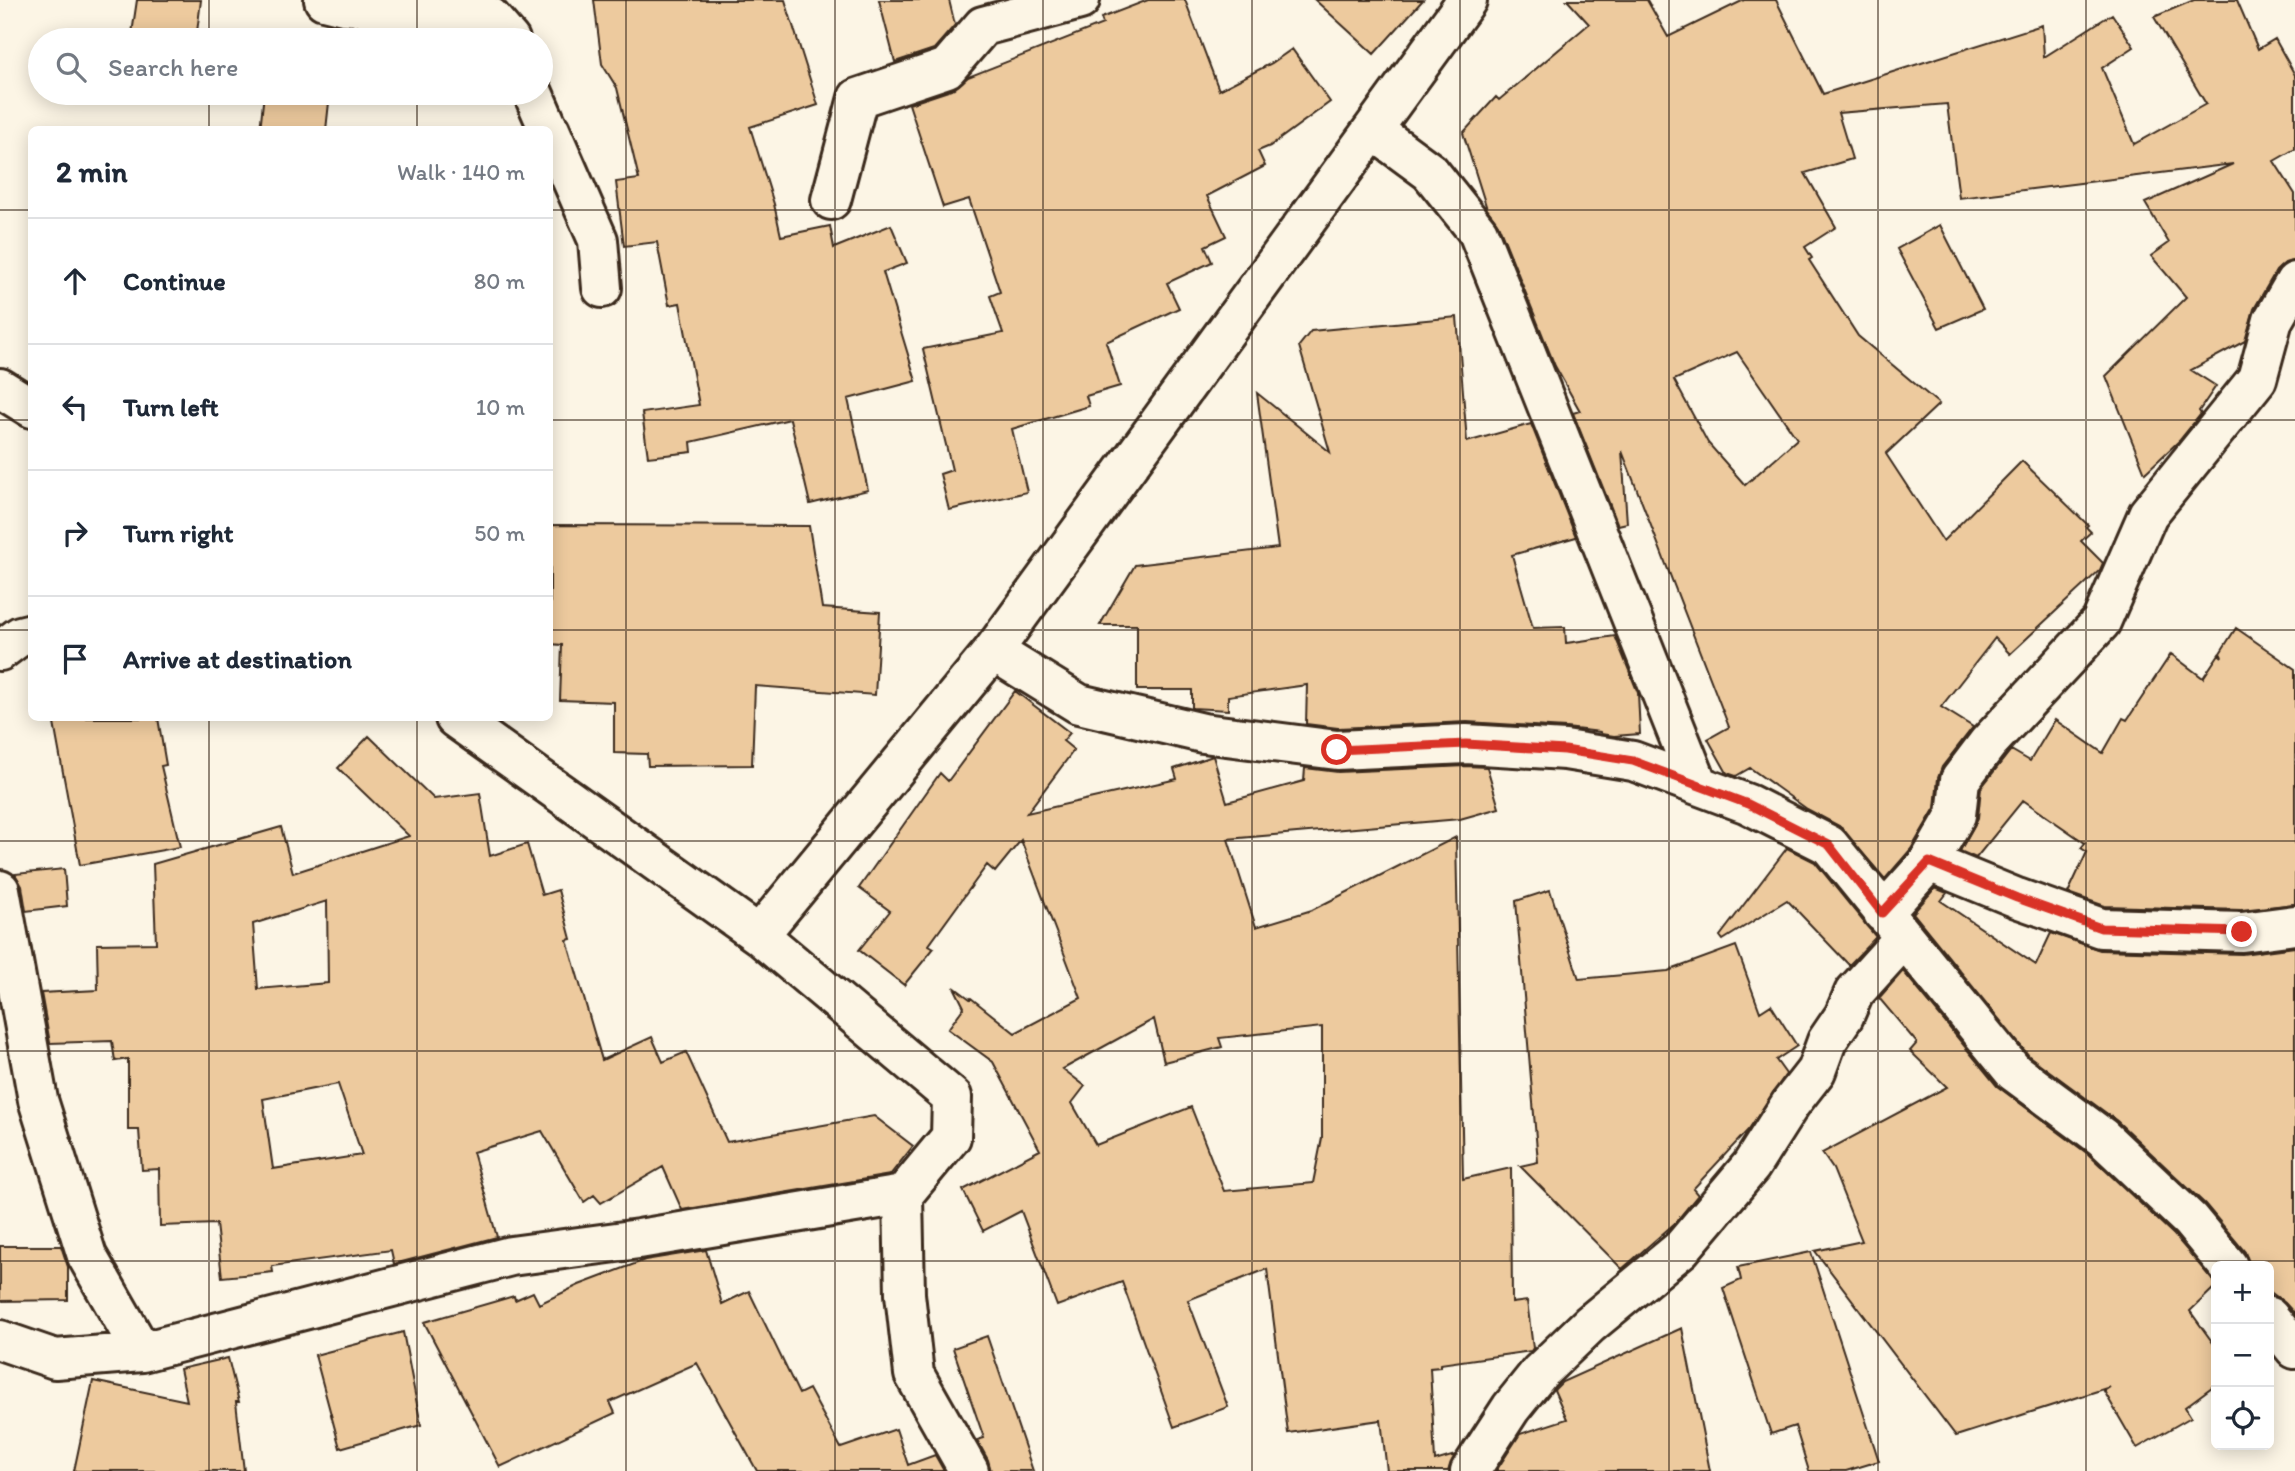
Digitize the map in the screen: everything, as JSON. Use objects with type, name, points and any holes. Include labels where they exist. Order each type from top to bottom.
[{"type":"street","points":[[324,0],[344,5],[490,17],[500,28]]},
{"type":"street","points":[[831,200],[858,98],[947,68],[983,26],[1080,0]]},
{"type":"street","points":[[758,935],[993,651],[1467,0]]},
{"type":"street","points":[[539,105],[548,126]]},
{"type":"street","points":[[1373,130],[1430,172],[1478,232],[1698,785]]},
{"type":"street","points":[[553,137],[598,240],[602,288]]},
{"type":"street","points":[[1470,1471],[1511,1408],[1540,1372],[1590,1324],[1681,1249],[1751,1166],[1791,1103],[1816,1071],[1828,1041],[1844,1016],[1854,993],[1956,815],[1960,780],[1988,743],[2101,622],[2148,514],[2257,379],[2273,320],[2295,282]]},
{"type":"street","points":[[0,388],[28,406]]},
{"type":"street","points":[[0,651],[20,636],[28,634]]},
{"type":"street","points":[[993,651],[1079,704],[1203,733],[1337,750],[1466,744],[1565,750],[1633,761],[1748,804],[1829,845],[2014,1072],[2102,1137],[2190,1220],[2224,1261]]},
{"type":"street","points":[[459,721],[758,935],[953,1097],[951,1137],[903,1195],[905,1294],[914,1374],[969,1471]]},
{"type":"street","points":[[1929,862],[2101,928],[2242,932],[2295,925]]},
{"type":"street","points":[[0,890],[38,1100],[87,1256],[142,1352]]},
{"type":"street","points":[[0,1340],[55,1359],[142,1352],[511,1256],[639,1239],[903,1195]]},
{"type":"street","points":[[2274,1323],[2295,1349]]},
{"type":"building","points":[[137,0],[201,0],[198,28],[133,28]]},
{"type":"building","points":[[594,0],[785,0],[818,105],[750,127],[781,236],[830,226],[834,248],[891,225],[907,263],[883,272],[916,381],[848,399],[868,490],[810,504],[790,419],[691,442],[692,452],[648,457],[642,413],[699,405],[680,303],[669,305],[657,242],[624,246],[616,182],[639,179],[617,88],[602,64]]},
{"type":"building","points":[[879,0],[949,0],[955,25],[934,49],[895,62]]},
{"type":"building","points":[[1148,0],[1185,0],[1219,90],[1272,63],[1292,49],[1330,102],[1270,146],[1258,151],[1265,166],[1207,196],[1226,236],[1205,246],[1212,262],[1167,283],[1179,308],[1106,342],[1120,386],[1086,396],[1089,406],[1012,429],[1027,492],[949,510],[940,474],[952,470],[923,349],[1003,333],[990,296],[1000,292],[969,199],[943,207],[909,104],[954,89],[968,77],[1103,24],[1101,18]]},
{"type":"building","points":[[1315,0],[1423,0],[1374,54]]},
{"type":"building","points":[[1567,0],[1647,0],[1668,37],[1744,0],[1776,0],[1823,94],[2042,25],[2044,57],[2112,14],[2134,47],[2102,68],[2134,144],[2206,104],[2154,17],[2194,0],[2237,0],[2258,49],[2275,39],[2295,75],[2295,149],[2274,161],[2295,194],[2295,260],[2285,263],[2276,271],[2254,309],[2245,341],[2191,370],[2216,386],[2199,411],[2201,414],[2180,440],[2145,473],[2106,376],[2186,297],[2151,256],[2169,243],[2145,203],[2233,164],[1959,198],[1947,104],[1838,113],[1852,159],[1805,173],[1836,227],[1805,247],[1812,258],[1809,260],[1858,336],[1939,404],[1886,454],[1943,541],[2022,461],[2088,525],[2086,527],[2091,532],[2081,541],[2103,563],[2100,570],[2010,654],[1995,638],[1941,707],[1973,727],[1942,767],[1935,808],[1911,849],[1885,879],[1839,826],[1807,809],[1750,768],[1736,776],[1727,773],[1708,739],[1729,727],[1622,451],[1627,523],[1618,525],[1573,413],[1580,411],[1555,366],[1498,224],[1487,209],[1463,133],[1496,97],[1499,100],[1589,24]],"holes":[[[1737,352],[1797,439],[1745,485],[1708,443],[1674,380]]]},
{"type":"building","points":[[263,105],[329,105],[326,126],[260,126]]},
{"type":"building","points":[[1940,225],[1983,309],[1939,328],[1897,249]]},
{"type":"building","points":[[1457,317],[1467,442],[1531,424],[1576,537],[1512,555],[1533,628],[1565,627],[1566,643],[1615,636],[1638,693],[1640,734],[1614,736],[1566,728],[1467,722],[1338,728],[1306,724],[1307,685],[1228,696],[1228,710],[1192,708],[1192,690],[1137,690],[1137,625],[1100,625],[1135,565],[1278,548],[1257,393],[1330,452],[1299,346],[1311,331]]},
{"type":"building","points":[[553,525],[809,526],[822,608],[880,612],[875,695],[755,686],[752,765],[648,766],[647,754],[614,753],[614,702],[560,700],[562,645],[553,644]]},
{"type":"building","points":[[2236,628],[2295,669],[2295,904],[2241,910],[2105,906],[2068,893],[2087,852],[2081,848],[2085,843],[2023,800],[1976,858],[1960,851],[1978,818],[1981,788],[2011,750],[2030,761],[2055,720],[2103,753],[2123,718],[2127,720],[2171,654],[2203,678],[2219,654],[2222,657],[2220,653]]},
{"type":"building","points":[[1015,691],[1070,733],[1063,741],[1074,750],[1027,813],[1177,779],[1174,769],[1213,756],[1227,802],[1304,781],[1305,768],[1338,772],[1487,767],[1499,808],[1460,819],[1228,839],[1256,927],[1312,910],[1456,837],[1463,1179],[1511,1168],[1512,1303],[1527,1301],[1533,1348],[1531,1351],[1440,1364],[1440,1367],[1430,1368],[1435,1461],[1455,1455],[1448,1471],[1387,1471],[1381,1420],[1288,1433],[1267,1269],[1188,1300],[1228,1407],[1174,1427],[1122,1282],[1057,1306],[1021,1211],[983,1231],[963,1190],[1040,1150],[993,1062],[948,1029],[964,1007],[954,987],[1015,1033],[1081,998],[1021,840],[995,872],[987,865],[929,945],[934,948],[904,985],[859,950],[890,911],[859,888],[940,773],[948,781]],"holes":[[[1154,1019],[1164,1062],[1222,1047],[1219,1038],[1322,1027],[1322,1138],[1313,1183],[1224,1191],[1191,1107],[1096,1145],[1072,1103],[1085,1086],[1063,1069]]]},
{"type":"building","points":[[54,721],[159,721],[166,765],[161,766],[180,847],[80,865]]},
{"type":"building","points":[[369,736],[434,799],[480,793],[490,856],[527,844],[542,895],[558,890],[571,939],[567,940],[602,1060],[652,1037],[663,1062],[686,1052],[727,1142],[874,1116],[913,1146],[890,1175],[682,1210],[663,1167],[601,1203],[594,1195],[584,1202],[542,1131],[473,1152],[497,1237],[394,1264],[391,1250],[272,1266],[273,1272],[222,1277],[216,1224],[160,1226],[159,1169],[142,1170],[139,1130],[128,1130],[128,1059],[115,1061],[112,1041],[50,1043],[41,993],[98,990],[97,944],[156,943],[153,864],[281,827],[293,873],[409,836],[338,768]],"holes":[[[327,901],[328,983],[258,989],[253,924]],[[338,1084],[362,1155],[273,1169],[263,1099]]]},
{"type":"building","points":[[1787,848],[1815,862],[1876,937],[1849,965],[1787,900],[1723,940],[1720,936]]},
{"type":"building","points":[[64,869],[67,906],[26,911],[22,886],[15,874]]},
{"type":"building","points":[[1935,888],[1947,893],[1941,901],[2036,965],[2051,933],[2100,950],[2242,954],[2295,947],[2295,1314],[2274,1295],[2274,1261],[2248,1261],[2245,1252],[2205,1204],[2117,1121],[2029,1056],[1913,913]]},
{"type":"building","points":[[1550,890],[1579,979],[1668,971],[1736,946],[1760,1012],[1771,1005],[1797,1046],[1776,1060],[1786,1074],[1749,1129],[1693,1189],[1698,1195],[1675,1223],[1622,1269],[1520,1166],[1538,1162],[1516,901]]},
{"type":"building","points":[[1903,971],[1997,1086],[2088,1154],[2174,1235],[2211,1278],[2211,1291],[2190,1311],[2211,1340],[2211,1388],[2185,1407],[2191,1417],[2137,1448],[2104,1391],[2110,1387],[1956,1436],[1815,1251],[1862,1241],[1833,1169],[1822,1153],[1947,1087],[1910,1051],[1917,1043],[1879,998]]},
{"type":"building","points":[[0,1246],[61,1246],[68,1267],[68,1300],[0,1301]]},
{"type":"building","points":[[706,1250],[722,1304],[749,1291],[799,1394],[809,1389],[841,1448],[896,1429],[908,1465],[935,1455],[944,1471],[757,1471],[697,1363],[610,1402],[615,1413],[500,1467],[424,1322],[514,1296],[515,1300],[533,1292],[539,1304],[579,1285],[645,1260]]},
{"type":"building","points":[[1811,1252],[1879,1461],[1846,1471],[1809,1471],[1795,1426],[1771,1434],[1723,1288],[1741,1280],[1738,1267]]},
{"type":"building","points":[[1682,1328],[1710,1471],[1496,1471],[1520,1434],[1567,1419],[1554,1390],[1562,1382]]},
{"type":"building","points":[[403,1332],[421,1425],[340,1448],[315,1355]]},
{"type":"building","points":[[987,1336],[1033,1471],[991,1471],[977,1440],[984,1438],[953,1348]]},
{"type":"building","points":[[228,1358],[239,1402],[236,1402],[244,1471],[74,1471],[93,1381],[187,1401],[180,1369]]},
{"type":"route","points":[[1337,750],[1466,744],[1565,750],[1633,761],[1748,804],[1829,845],[1882,913],[1929,862],[2101,928],[2242,932]]}]
